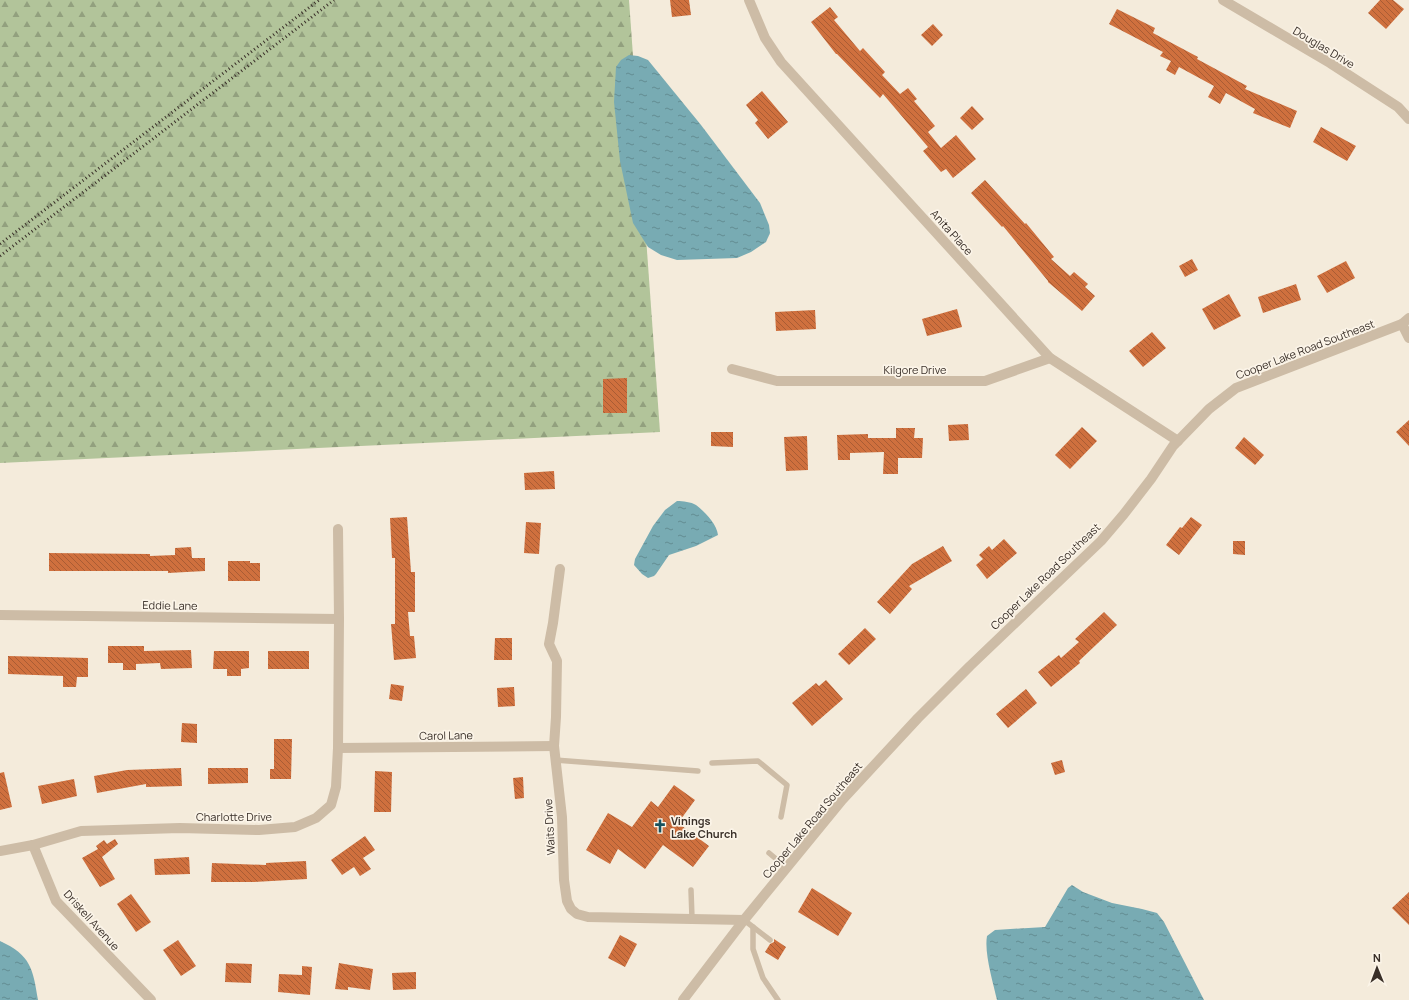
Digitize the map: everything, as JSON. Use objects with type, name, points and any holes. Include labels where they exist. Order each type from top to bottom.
[{"type":"street","name":"Anita Place","points":[[749,0],[765,38],[781,62],[1050,358],[1178,441]]},
{"type":"street","name":"Douglas Drive","points":[[1223,0],[1330,63],[1398,107],[1409,119]]},
{"type":"street","points":[[1405,321],[1409,338]]},
{"type":"street","name":"Cooper Lake Road Southeast","points":[[683,1000],[744,920],[842,800],[918,718],[997,639],[1101,541],[1124,514],[1173,446],[1209,409],[1236,388],[1405,321]]},
{"type":"street","name":"Kilgore Drive","points":[[732,369],[777,381],[985,380],[1050,358]]},
{"type":"street","name":"Charlotte Drive","points":[[0,852],[33,845],[81,831],[180,828],[259,830],[295,826],[316,818],[331,805],[336,787],[338,748],[338,529]]},
{"type":"street","name":"Waits Drive","points":[[560,569],[549,644],[557,661],[554,746],[562,817],[565,892],[571,909],[577,914],[598,918],[692,918],[744,920]]},
{"type":"street","name":"Eddie Lane","points":[[0,615],[339,619]]},
{"type":"street","name":"Carol Lane","points":[[338,748],[554,746]]},
{"type":"street","name":"Driskell Avenue","points":[[33,845],[56,901],[151,1000]]},
{"type":"lane","points":[[555,760],[698,771]]},
{"type":"lane","points":[[712,763],[758,761],[787,785],[781,817]]},
{"type":"lane","points":[[768,853],[786,868]]},
{"type":"lane","points":[[691,890],[692,918]]},
{"type":"lane","points":[[744,920],[770,940]]},
{"type":"lane","points":[[753,927],[753,949],[764,978],[778,1000]]},
{"type":"green space","points":[[0,0],[629,0],[660,432],[0,463]]},
{"type":"water","points":[[629,55],[638,56],[648,60],[701,125],[760,203],[769,225],[770,233],[766,242],[751,252],[737,258],[677,260],[661,255],[648,247],[633,223],[620,161],[614,102],[616,67],[621,60]]},
{"type":"water","points":[[677,501],[684,501],[696,505],[713,522],[718,535],[696,546],[669,555],[656,574],[648,578],[634,565],[635,559],[653,526],[665,510]]},
{"type":"water","points":[[1072,885],[1083,892],[1112,903],[1157,913],[1164,922],[1204,1000],[997,1000],[988,959],[986,943],[987,936],[995,930],[1045,927],[1068,888]]},
{"type":"water","points":[[0,941],[18,952],[29,964],[32,971],[38,1000],[0,1000]]},
{"type":"building","points":[[670,0],[689,0],[691,15],[672,17]]},
{"type":"building","points":[[1380,0],[1393,0],[1404,9],[1386,29],[1368,13]]},
{"type":"building","points":[[830,7],[838,17],[834,20],[860,51],[863,48],[885,72],[882,75],[900,94],[908,88],[917,99],[914,101],[935,126],[928,132],[941,148],[956,135],[976,159],[953,178],[946,169],[941,172],[923,151],[928,147],[883,94],[880,98],[836,54],[811,22]]},
{"type":"building","points":[[1117,9],[1155,28],[1153,33],[1247,86],[1245,89],[1297,111],[1290,128],[1253,113],[1255,109],[1226,93],[1220,104],[1208,97],[1214,86],[1179,67],[1175,75],[1166,70],[1171,61],[1160,56],[1163,52],[1109,24]]},
{"type":"building","points":[[933,24],[943,35],[932,46],[921,35]]},
{"type":"building","points":[[762,91],[788,122],[768,139],[755,123],[758,120],[746,105]]},
{"type":"building","points":[[972,106],[984,119],[972,130],[960,118]]},
{"type":"building","points":[[1321,127],[1356,146],[1347,161],[1313,142]]},
{"type":"building","points":[[985,180],[1025,224],[1026,223],[1054,257],[1051,259],[1070,276],[1074,272],[1088,284],[1085,287],[1095,296],[1082,311],[1048,282],[1003,226],[1002,227],[971,193]]},
{"type":"building","points":[[1192,259],[1198,270],[1185,277],[1179,266]]},
{"type":"building","points":[[1346,261],[1355,278],[1327,293],[1317,276]]},
{"type":"building","points":[[1296,284],[1301,300],[1263,313],[1258,297]]},
{"type":"building","points":[[1229,294],[1241,316],[1214,330],[1202,309]]},
{"type":"building","points":[[957,309],[962,327],[927,336],[922,319]]},
{"type":"building","points":[[815,310],[816,329],[776,331],[775,312]]},
{"type":"building","points":[[1152,332],[1166,348],[1143,367],[1129,351]]},
{"type":"building","points":[[627,378],[627,413],[603,413],[603,379]]},
{"type":"building","points":[[1409,420],[1409,446],[1396,432]]},
{"type":"building","points":[[968,424],[969,440],[949,441],[948,425]]},
{"type":"building","points":[[1082,427],[1097,441],[1070,469],[1055,455]]},
{"type":"building","points":[[896,428],[915,428],[914,438],[923,438],[922,458],[898,458],[898,474],[883,474],[884,452],[850,453],[850,460],[838,460],[837,435],[868,434],[868,438],[896,438]]},
{"type":"building","points":[[711,432],[733,432],[733,447],[711,446]]},
{"type":"building","points":[[807,436],[808,470],[786,471],[784,437]]},
{"type":"building","points":[[1244,437],[1264,455],[1255,465],[1235,448]]},
{"type":"building","points":[[554,471],[555,489],[525,490],[524,473]]},
{"type":"building","points":[[407,517],[411,572],[415,572],[415,612],[408,612],[410,636],[414,636],[416,658],[394,660],[391,624],[395,624],[395,558],[392,558],[390,518]]},
{"type":"building","points":[[1191,517],[1202,525],[1179,555],[1166,545],[1180,527],[1182,528]]},
{"type":"building","points":[[526,522],[541,523],[539,554],[524,553]]},
{"type":"building","points":[[1004,539],[1017,553],[987,579],[976,565],[983,559],[979,555],[989,546],[992,550]]},
{"type":"building","points":[[1233,541],[1245,541],[1245,555],[1233,554]]},
{"type":"building","points":[[943,546],[952,561],[909,586],[912,589],[890,614],[877,602],[912,564]]},
{"type":"building","points":[[191,547],[192,558],[205,558],[205,571],[168,573],[168,571],[49,571],[49,553],[150,554],[150,556],[175,555],[175,548]]},
{"type":"building","points":[[228,561],[250,561],[250,563],[260,563],[260,581],[228,581]]},
{"type":"building","points":[[1104,612],[1117,625],[1079,661],[1080,663],[1051,687],[1038,672],[1059,655],[1061,658],[1079,642],[1075,639]]},
{"type":"building","points":[[865,628],[876,639],[849,665],[838,654]]},
{"type":"building","points":[[495,638],[512,638],[512,660],[494,660]]},
{"type":"building","points":[[108,646],[144,646],[144,651],[191,650],[192,668],[161,669],[160,663],[136,664],[136,670],[123,670],[123,663],[108,663]]},
{"type":"building","points":[[214,651],[249,651],[249,668],[241,669],[241,676],[227,676],[227,669],[213,669]]},
{"type":"building","points":[[268,651],[309,651],[309,669],[268,669]]},
{"type":"building","points":[[8,656],[88,658],[88,677],[77,677],[76,687],[63,687],[63,676],[8,674]]},
{"type":"building","points":[[826,680],[843,699],[812,726],[792,703],[816,683],[819,686]]},
{"type":"building","points":[[391,684],[404,686],[402,701],[389,699]]},
{"type":"building","points":[[514,687],[515,706],[498,707],[497,688]]},
{"type":"building","points":[[1026,689],[1037,703],[1008,728],[996,714]]},
{"type":"building","points":[[182,723],[197,724],[197,743],[181,742]]},
{"type":"building","points":[[274,739],[292,739],[291,779],[270,779],[270,769],[274,769]]},
{"type":"building","points":[[1062,760],[1065,772],[1055,775],[1051,763]]},
{"type":"building","points":[[181,768],[182,786],[146,787],[146,784],[97,793],[94,776],[127,770]]},
{"type":"building","points":[[208,768],[248,768],[248,783],[208,784]]},
{"type":"building","points":[[375,771],[392,772],[391,812],[374,812]]},
{"type":"building","points":[[4,772],[12,807],[0,810],[0,773]]},
{"type":"building","points":[[523,777],[524,798],[515,799],[513,778]]},
{"type":"building","points":[[74,779],[77,796],[42,804],[38,786]]},
{"type":"building","name":"Vinings Lake Church","points":[[674,785],[695,800],[678,823],[709,846],[693,867],[663,845],[645,869],[618,849],[610,864],[586,850],[608,813],[632,827],[651,801],[658,807]]},
{"type":"building","points":[[365,836],[375,850],[363,858],[371,869],[360,876],[354,867],[342,875],[331,860]]},
{"type":"building","points":[[115,839],[118,844],[102,857],[115,879],[100,887],[82,858],[98,849],[96,846],[104,840],[107,844]]},
{"type":"building","points":[[189,857],[190,874],[155,875],[154,859]]},
{"type":"building","points":[[306,861],[307,879],[254,882],[211,882],[212,863],[266,865],[266,863]]},
{"type":"building","points":[[812,888],[852,913],[838,936],[798,912]]},
{"type":"building","points":[[1409,892],[1409,925],[1392,908]]},
{"type":"building","points":[[131,894],[151,922],[136,932],[117,904]]},
{"type":"building","points":[[620,935],[637,944],[625,967],[608,958]]},
{"type":"building","points":[[774,939],[786,947],[778,960],[765,952],[770,944],[774,942]]},
{"type":"building","points":[[178,940],[196,966],[181,976],[163,950]]},
{"type":"building","points":[[226,963],[252,964],[251,983],[225,982]]},
{"type":"building","points":[[339,963],[373,969],[370,990],[348,987],[348,990],[335,989]]},
{"type":"building","points":[[302,966],[312,967],[310,995],[278,992],[279,974],[302,975]]},
{"type":"building","points":[[416,972],[416,989],[393,990],[392,973]]},
{"type":"railway","points":[[0,244],[319,0]]},
{"type":"railway","points":[[0,256],[334,0]]},
{"type":"place","name":"Vinings Lake Church","points":[[660,826]]}]
